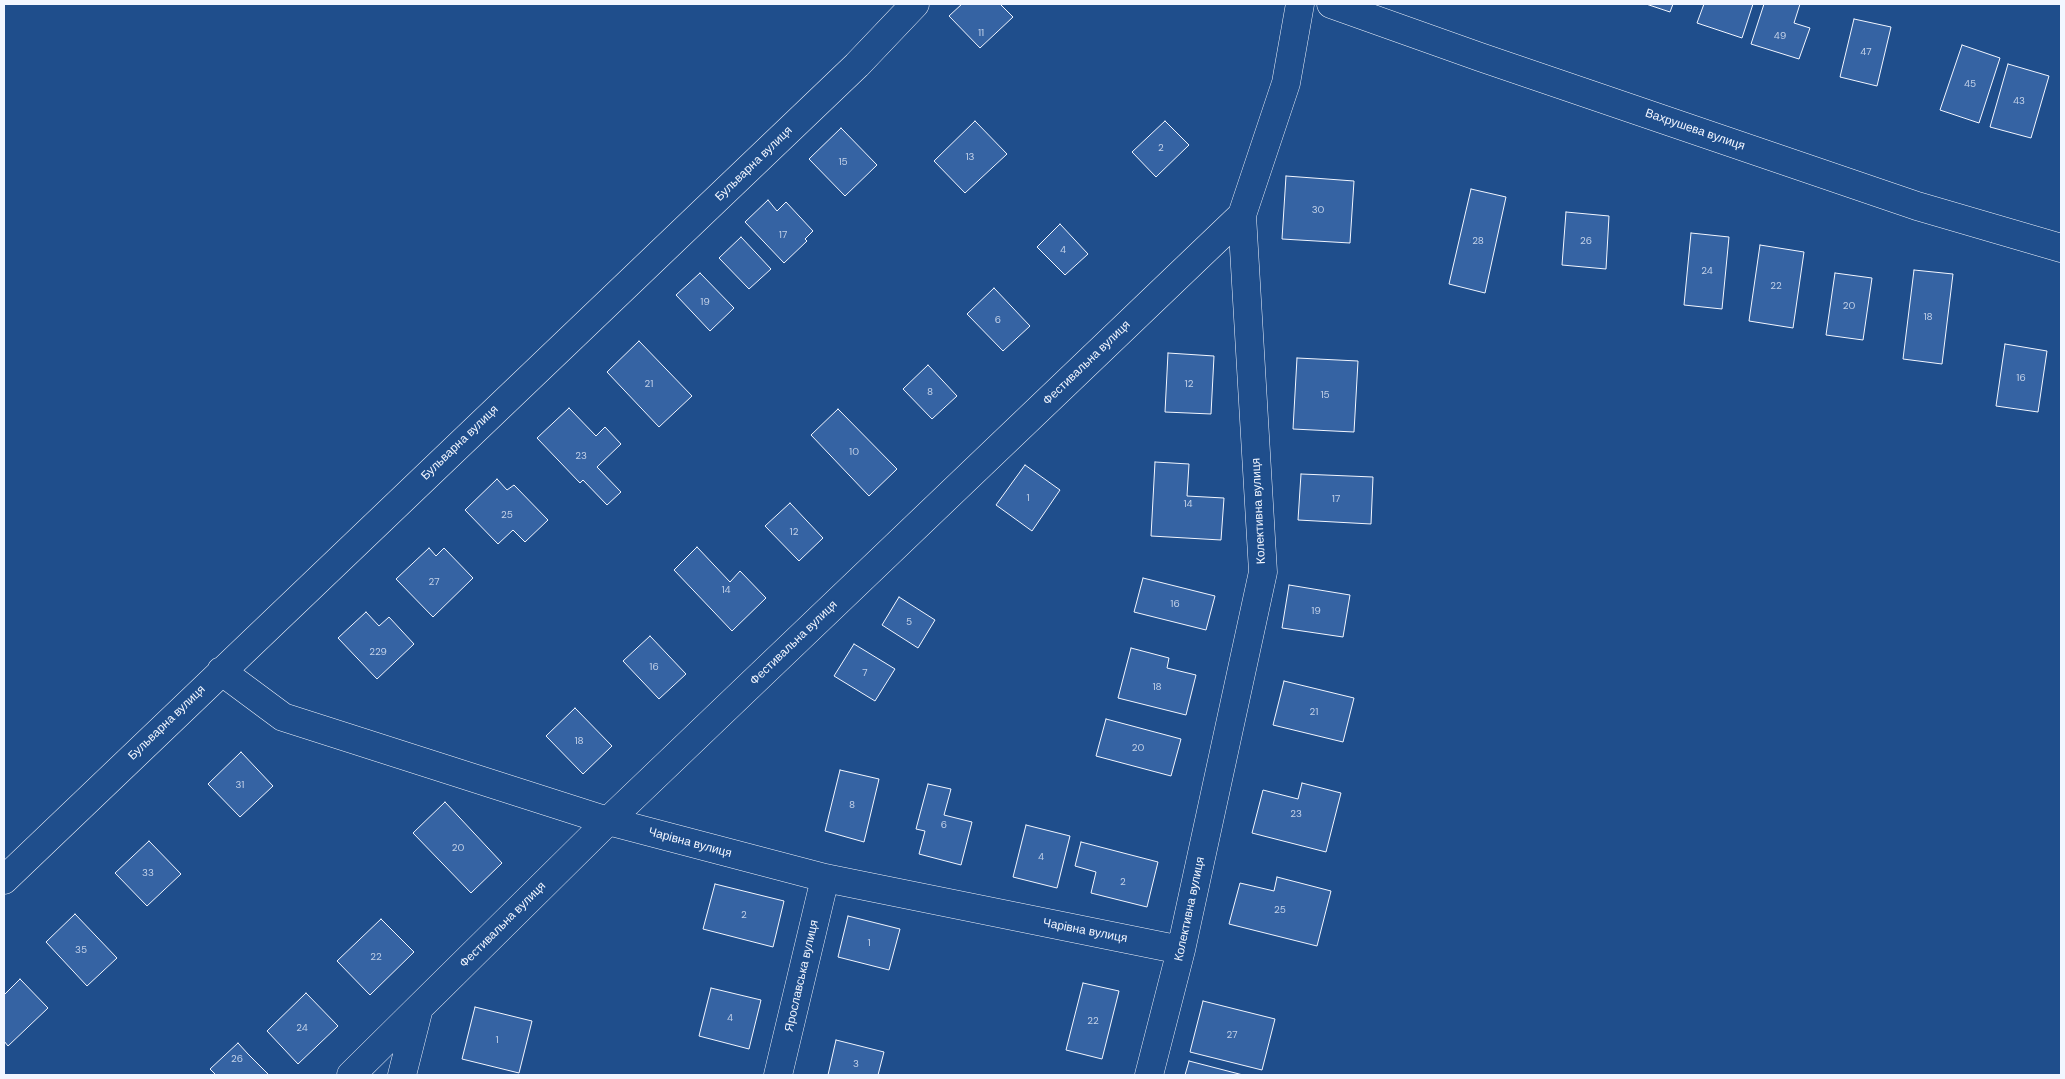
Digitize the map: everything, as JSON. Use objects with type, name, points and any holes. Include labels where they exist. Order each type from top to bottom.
[{"type":"street","name":"Бульварна вулиця","points":[[4,880],[857,65],[915,4]]},
{"type":"street","name":"Колективна вулиця","points":[[1150,1075],[1181,950],[1263,572],[1242,216],[1286,84],[1300,4]]},
{"type":"street","name":"Вахрушева вулиця","points":[[1331,4],[1480,57],[1908,203],[2061,248]]},
{"type":"street","name":"Фестивальна вулиця","points":[[351,1075],[608,821],[1242,216]]},
{"type":"street","name":"Чарівна вулиця","points":[[221,671],[283,717],[608,821],[825,878],[1181,950]]},
{"type":"street","name":"Ярославська вулиця","points":[[778,1075],[825,878]]},
{"type":"street","points":[[402,1075],[419,1008]]},
{"type":"building","points":[[962,4],[1000,4],[1013,17],[980,48],[949,16]]},
{"type":"building","points":[[1646,4],[1673,4],[1670,12]]},
{"type":"building","points":[[1704,4],[1753,4],[1742,38],[1697,23]]},
{"type":"building","points":[[1764,4],[1800,4],[1794,23],[1810,28],[1799,59],[1751,44]]},
{"type":"building","points":[[1854,19],[1891,27],[1877,86],[1840,77]]},
{"type":"building","points":[[1962,45],[2000,58],[1979,123],[1940,110]]},
{"type":"building","points":[[2008,64],[2049,76],[2031,138],[1990,127]]},
{"type":"building","points":[[975,121],[1007,154],[965,193],[934,161]]},
{"type":"building","points":[[1165,121],[1189,145],[1156,177],[1132,152]]},
{"type":"building","points":[[841,128],[877,165],[845,196],[809,159]]},
{"type":"building","points":[[1286,176],[1354,181],[1350,243],[1282,239]]},
{"type":"building","points":[[1471,189],[1506,197],[1485,293],[1449,284]]},
{"type":"building","points":[[768,200],[777,211],[786,202],[813,231],[805,239],[807,241],[784,263],[745,222]]},
{"type":"building","points":[[1566,212],[1609,216],[1606,269],[1562,265]]},
{"type":"building","points":[[1060,224],[1088,254],[1065,275],[1037,247]]},
{"type":"building","points":[[1691,233],[1729,237],[1722,309],[1684,305]]},
{"type":"building","points":[[741,237],[771,269],[749,289],[719,258]]},
{"type":"building","points":[[1760,245],[1804,252],[1793,328],[1749,321]]},
{"type":"building","points":[[1914,270],[1953,274],[1942,364],[1903,359]]},
{"type":"building","points":[[700,273],[734,308],[710,331],[676,295]]},
{"type":"building","points":[[1835,273],[1872,278],[1863,340],[1826,335]]},
{"type":"building","points":[[994,288],[1030,326],[1003,351],[967,314]]},
{"type":"building","points":[[639,341],[692,396],[659,427],[607,372]]},
{"type":"building","points":[[2005,344],[2047,351],[2038,412],[1996,406]]},
{"type":"building","points":[[1168,353],[1214,356],[1211,414],[1165,412]]},
{"type":"building","points":[[1297,358],[1358,361],[1354,432],[1293,429]]},
{"type":"building","points":[[928,365],[957,396],[932,419],[903,389]]},
{"type":"building","points":[[569,408],[596,436],[605,427],[621,444],[597,467],[621,492],[607,505],[583,480],[580,483],[537,438]]},
{"type":"building","points":[[838,409],[897,469],[869,496],[811,435]]},
{"type":"building","points":[[1155,462],[1189,464],[1187,496],[1224,498],[1221,540],[1151,536]]},
{"type":"building","points":[[1025,465],[1060,490],[1032,531],[996,505]]},
{"type":"building","points":[[1301,474],[1373,477],[1371,524],[1298,520]]},
{"type":"building","points":[[497,479],[507,490],[514,485],[548,520],[525,542],[513,530],[498,544],[465,510]]},
{"type":"building","points":[[790,503],[823,538],[799,561],[765,526]]},
{"type":"building","points":[[697,547],[730,582],[740,571],[766,598],[732,631],[674,570]]},
{"type":"building","points":[[429,548],[436,556],[444,548],[473,578],[433,617],[396,579]]},
{"type":"building","points":[[1143,578],[1215,596],[1206,630],[1134,612]]},
{"type":"building","points":[[1289,585],[1350,595],[1343,637],[1282,628]]},
{"type":"building","points":[[899,597],[935,620],[918,648],[882,625]]},
{"type":"building","points":[[366,612],[379,626],[389,617],[414,644],[377,679],[338,638]]},
{"type":"building","points":[[650,636],[686,674],[659,699],[623,661]]},
{"type":"building","points":[[854,644],[895,669],[875,701],[834,676]]},
{"type":"building","points":[[1131,648],[1169,658],[1167,668],[1196,675],[1186,715],[1118,698]]},
{"type":"building","points":[[1284,681],[1354,698],[1343,742],[1273,725]]},
{"type":"building","points":[[575,708],[612,746],[583,774],[546,736]]},
{"type":"building","points":[[1106,719],[1181,739],[1171,776],[1096,756]]},
{"type":"building","points":[[241,752],[273,786],[240,817],[208,784]]},
{"type":"building","points":[[840,770],[879,779],[864,842],[825,831]]},
{"type":"building","points":[[1302,783],[1341,793],[1326,852],[1252,833],[1263,790],[1298,799]]},
{"type":"building","points":[[928,784],[951,789],[944,815],[972,822],[961,865],[919,854],[925,831],[916,829]]},
{"type":"building","points":[[445,802],[502,863],[471,893],[413,833]]},
{"type":"building","points":[[1026,825],[1070,836],[1057,888],[1013,877]]},
{"type":"building","points":[[149,841],[181,874],[147,906],[115,873]]},
{"type":"building","points":[[1081,842],[1158,862],[1147,907],[1091,893],[1096,872],[1075,866]]},
{"type":"building","points":[[1277,877],[1331,891],[1317,946],[1229,924],[1240,883],[1274,891]]},
{"type":"building","points":[[715,884],[784,901],[773,947],[703,929]]},
{"type":"building","points":[[75,914],[117,958],[87,986],[46,942]]},
{"type":"building","points":[[848,916],[900,929],[889,970],[838,957]]},
{"type":"building","points":[[381,919],[414,952],[370,995],[337,961]]},
{"type":"building","points":[[20,979],[48,1008],[8,1046],[4,1041],[4,995]]},
{"type":"building","points":[[1083,983],[1119,991],[1102,1059],[1066,1050]]},
{"type":"building","points":[[711,988],[761,1000],[749,1049],[699,1036]]},
{"type":"building","points":[[306,993],[338,1026],[298,1064],[267,1031]]},
{"type":"building","points":[[1203,1001],[1275,1019],[1262,1070],[1190,1052]]},
{"type":"building","points":[[475,1007],[532,1021],[519,1073],[462,1059]]},
{"type":"building","points":[[836,1040],[884,1052],[878,1075],[828,1075]]},
{"type":"building","points":[[238,1043],[269,1075],[216,1075],[210,1069]]},
{"type":"building","points":[[1189,1061],[1243,1075],[1185,1075]]}]
